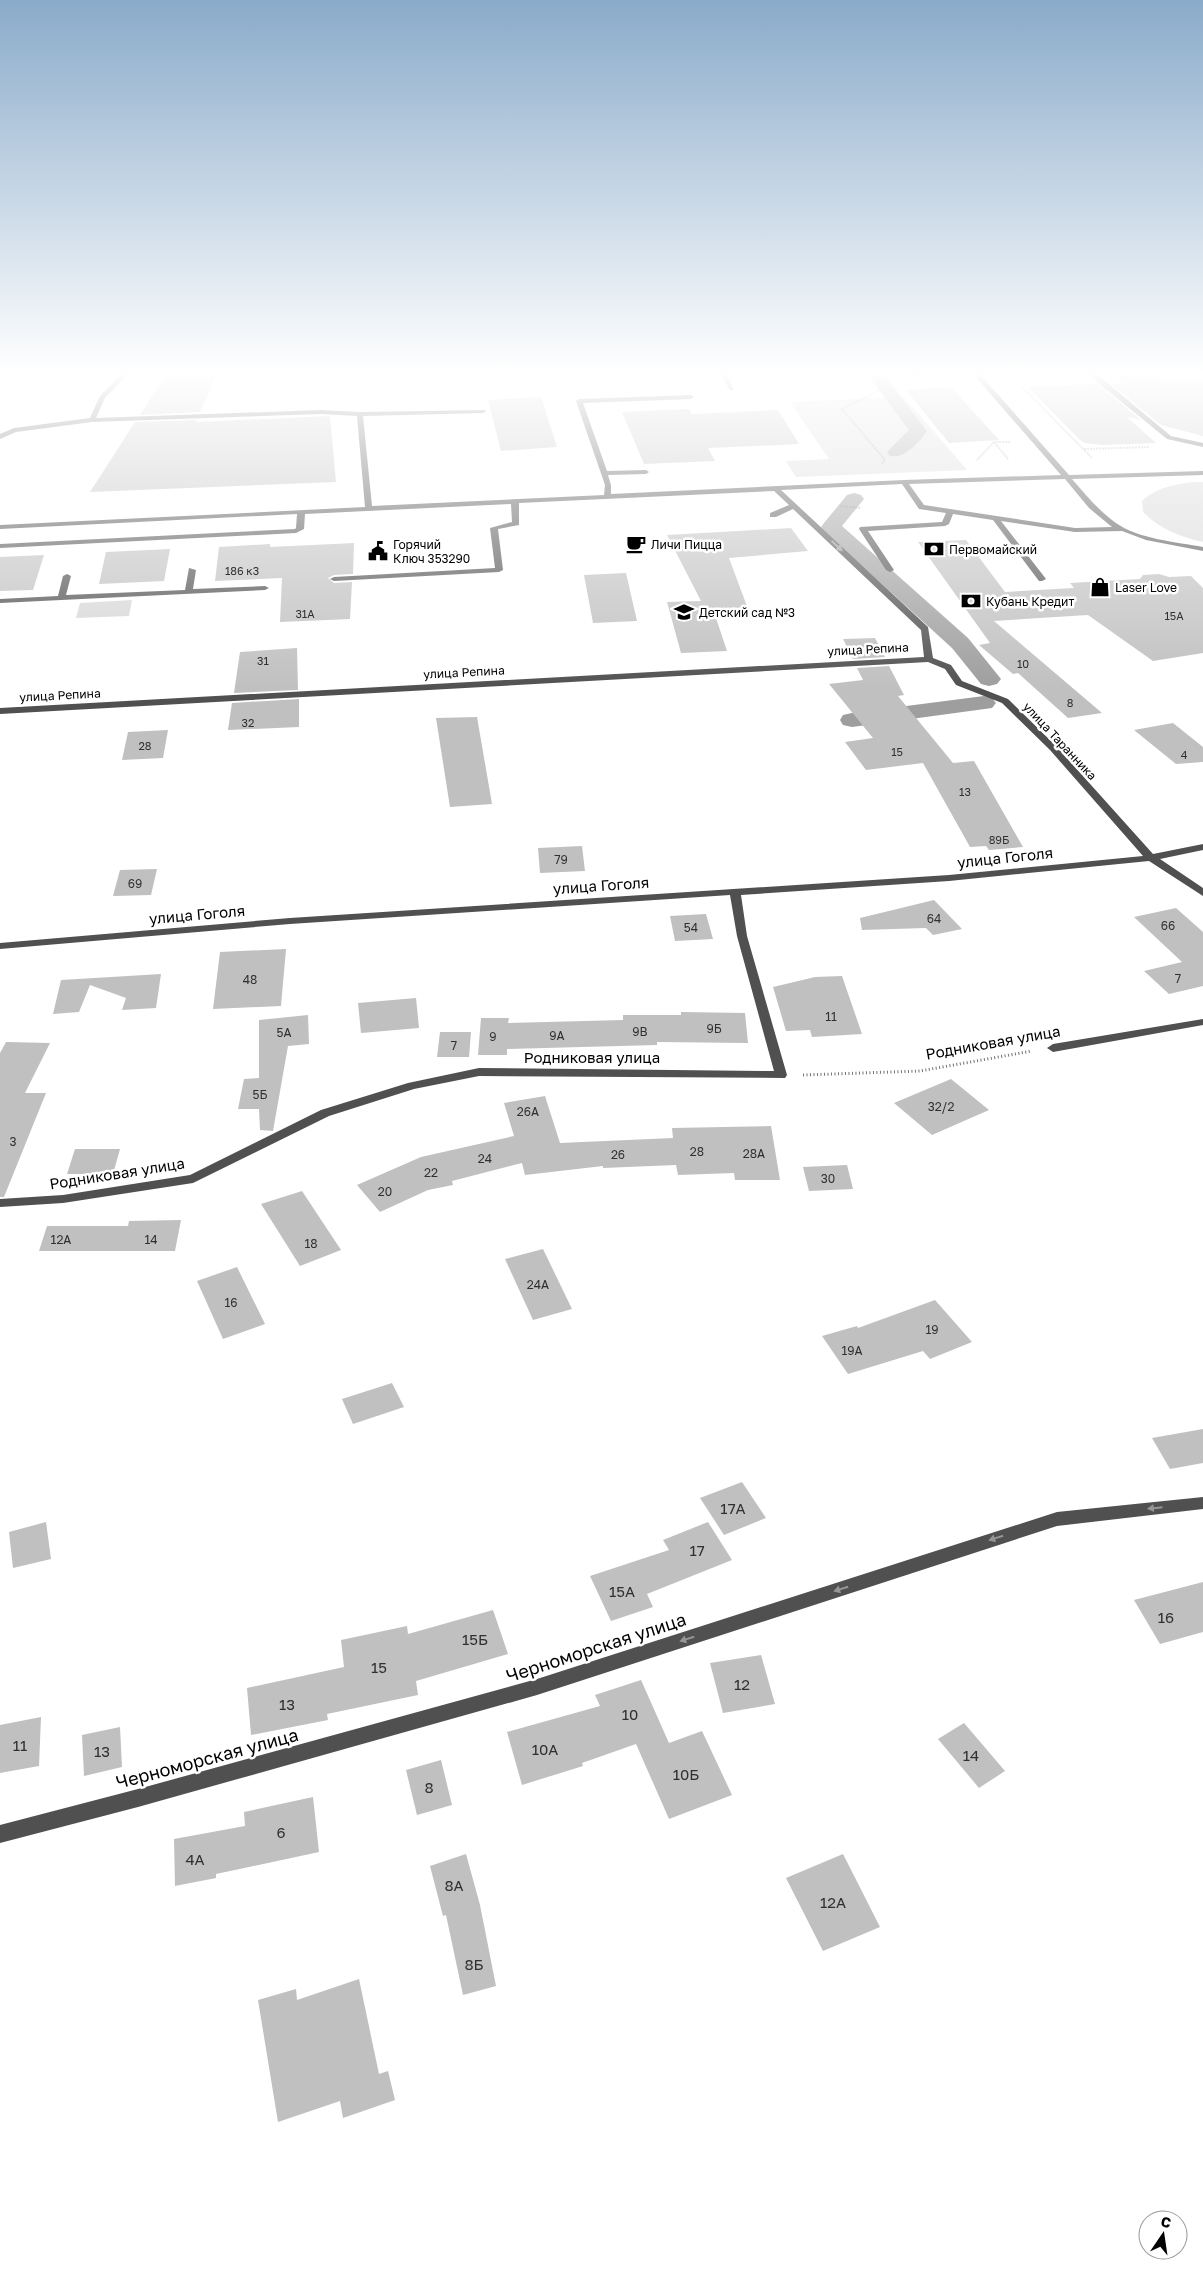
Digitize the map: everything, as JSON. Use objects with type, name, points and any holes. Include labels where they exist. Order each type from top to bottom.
[{"type":"street","points":[[366,477],[369,510]]},
{"type":"street","points":[[605,477],[608,486],[607,498]]},
{"type":"street","points":[[0,527],[515,503],[904,482],[1090,477]]},
{"type":"street","points":[[1067,478],[1092,506],[1115,526],[1146,538],[1203,549]]},
{"type":"street","points":[[904,482],[922,507],[1075,530],[1122,529]]},
{"type":"street","points":[[776,489],[925,629],[929,658]]},
{"type":"street","points":[[334,579],[499,570],[494,528],[516,524],[515,503]]},
{"type":"street","points":[[773,515],[793,506]]},
{"type":"street","points":[[890,570],[863,529],[945,524],[950,511]]},
{"type":"street","points":[[0,546],[296,532],[300,530],[301,513]]},
{"type":"street","points":[[996,518],[1042,579]]},
{"type":"street","points":[[1048,527],[1048,536]]},
{"type":"street","points":[[189,592],[192,570]]},
{"type":"street","points":[[61,598],[67,576]]},
{"type":"street","points":[[0,601],[265,588]]},
{"type":"street","name":"улица Репина","points":[[0,711],[929,658]]},
{"type":"street","name":"улица Таранника","points":[[929,658],[948,668],[959,683],[1005,701],[1053,748],[1116,821],[1151,858],[1203,893]]},
{"type":"street","name":"улица Гоголя","points":[[0,946],[290,921],[949,878],[1151,858],[1203,847]]},
{"type":"street","points":[[735,892],[742,936],[781,1075]]},
{"type":"street","name":"Родниковая улица","points":[[1053,1048],[1203,1022]]},
{"type":"street","name":"Родниковая улица","points":[[0,1203],[63,1200],[193,1178],[325,1113],[412,1086],[479,1072],[781,1075]]},
{"type":"street","name":"Черноморская улица","points":[[0,1834],[537,1688],[1056,1519],[1203,1503]]},
{"type":"path","points":[[840,506],[855,507]]},
{"type":"path","name":"Родниковая улица","points":[[781,1075],[920,1072],[1053,1048]]},
{"type":"shaded area","points":[[1203,482],[1203,542],[1171,532],[1143,512],[1142,501],[1153,493],[1172,486]]},
{"type":"shaded area","points":[[132,600],[129,616],[76,618],[80,603]]},
{"type":"building","points":[[100,477],[336,477],[336,482],[90,492]]},
{"type":"building","points":[[791,528],[808,551],[729,558],[751,617],[716,618],[727,651],[681,653],[667,602],[701,601],[667,535]]},
{"type":"building","points":[[966,540],[1005,592],[1074,588],[1070,583],[1140,579],[1143,575],[1191,576],[1203,588],[1203,653],[1153,661],[1088,615],[994,621],[1102,713],[1068,718],[1018,673],[1013,674],[979,645],[990,643],[918,542]]},
{"type":"building","points":[[354,543],[353,574],[334,575],[328,578],[334,583],[352,582],[350,619],[280,622],[282,578],[215,581],[219,547],[270,544],[270,547]]},
{"type":"building","points":[[170,549],[164,581],[99,584],[106,552]]},
{"type":"building","points":[[44,555],[33,590],[0,591],[0,557]]},
{"type":"building","points":[[626,573],[637,621],[593,623],[584,575]]},
{"type":"building","points":[[875,638],[885,657],[853,659],[843,639]]},
{"type":"building","points":[[297,648],[298,690],[234,693],[240,652]]},
{"type":"building","points":[[889,666],[904,695],[898,696],[953,763],[974,761],[1023,847],[989,850],[986,846],[970,847],[923,763],[866,770],[845,742],[873,738],[829,684],[863,680],[857,668]]},
{"type":"building","points":[[299,699],[299,727],[228,730],[232,703]]},
{"type":"building","points":[[477,717],[492,804],[450,807],[436,718]]},
{"type":"building","points":[[1173,723],[1203,747],[1203,762],[1176,764],[1134,730]]},
{"type":"building","points":[[168,730],[163,758],[122,760],[128,732]]},
{"type":"building","points":[[582,846],[585,871],[540,873],[538,848]]},
{"type":"building","points":[[157,869],[151,895],[113,896],[120,870]]},
{"type":"building","points":[[934,900],[962,929],[933,935],[926,928],[862,930],[860,918]]},
{"type":"building","points":[[1176,908],[1203,932],[1203,986],[1169,994],[1144,971],[1182,962],[1134,917]]},
{"type":"building","points":[[706,914],[713,939],[675,941],[670,916]]},
{"type":"building","points":[[286,949],[281,1006],[213,1009],[220,952]]},
{"type":"building","points":[[161,974],[156,1008],[122,1010],[126,998],[90,985],[79,1012],[53,1014],[61,980]]},
{"type":"building","points":[[842,976],[862,1034],[812,1037],[810,1030],[786,1031],[773,987],[815,977]]},
{"type":"building","points":[[416,998],[419,1028],[361,1033],[358,1003]]},
{"type":"building","points":[[681,1012],[745,1013],[748,1043],[657,1042],[657,1045],[507,1049],[507,1055],[478,1055],[481,1018],[509,1018],[508,1023],[623,1020],[623,1015],[681,1015]]},
{"type":"building","points":[[308,1015],[309,1044],[288,1046],[273,1131],[260,1130],[259,1109],[238,1109],[244,1079],[259,1078],[259,1020]]},
{"type":"building","points":[[440,1032],[471,1032],[469,1057],[437,1057]]},
{"type":"building","points":[[6,1042],[50,1043],[25,1093],[46,1093],[4,1197],[0,1197],[0,1053]]},
{"type":"building","points":[[951,1079],[989,1110],[932,1135],[894,1103]]},
{"type":"building","points":[[545,1096],[560,1143],[673,1138],[672,1128],[771,1126],[780,1180],[735,1180],[734,1173],[678,1175],[676,1165],[603,1168],[603,1166],[525,1175],[522,1163],[452,1181],[453,1185],[428,1190],[380,1212],[357,1185],[421,1157],[514,1136],[504,1103]]},
{"type":"building","points":[[75,1149],[120,1149],[113,1174],[67,1174]]},
{"type":"building","points":[[847,1165],[853,1189],[809,1191],[803,1167]]},
{"type":"building","points":[[302,1191],[341,1250],[300,1266],[261,1204]]},
{"type":"building","points":[[181,1220],[175,1251],[39,1251],[47,1226],[128,1226],[129,1221]]},
{"type":"building","points":[[543,1249],[572,1309],[533,1320],[505,1259]]},
{"type":"building","points":[[237,1267],[265,1324],[223,1339],[197,1281]]},
{"type":"building","points":[[935,1300],[972,1342],[930,1359],[923,1351],[848,1374],[822,1336],[857,1326],[858,1328]]},
{"type":"building","points":[[392,1383],[404,1407],[353,1424],[342,1399]]},
{"type":"building","points":[[1203,1429],[1203,1463],[1170,1469],[1152,1438]]},
{"type":"building","points":[[742,1482],[766,1518],[724,1535],[700,1498]]},
{"type":"building","points":[[46,1522],[51,1559],[13,1568],[9,1532]]},
{"type":"building","points":[[708,1522],[732,1560],[647,1594],[653,1607],[611,1621],[590,1576],[669,1550],[663,1540]]},
{"type":"building","points":[[1203,1582],[1203,1632],[1160,1644],[1134,1600]]},
{"type":"building","points":[[493,1610],[508,1654],[416,1681],[418,1695],[327,1714],[328,1720],[251,1735],[247,1688],[344,1667],[341,1640],[407,1626],[408,1634]]},
{"type":"building","points":[[761,1655],[775,1704],[723,1713],[710,1663]]},
{"type":"building","points":[[641,1680],[669,1743],[702,1731],[732,1795],[669,1819],[636,1744],[582,1763],[583,1766],[522,1785],[507,1732],[600,1706],[595,1695]]},
{"type":"building","points":[[41,1717],[39,1766],[0,1773],[0,1725]]},
{"type":"building","points":[[964,1723],[1005,1771],[979,1788],[938,1739]]},
{"type":"building","points":[[120,1727],[122,1767],[84,1776],[82,1735]]},
{"type":"building","points":[[441,1760],[452,1805],[417,1815],[406,1770]]},
{"type":"building","points":[[313,1797],[319,1852],[216,1874],[216,1878],[175,1886],[174,1839],[245,1826],[244,1812]]},
{"type":"building","points":[[466,1854],[480,1905],[496,1986],[463,1995],[446,1915],[443,1916],[430,1866]]},
{"type":"building","points":[[843,1854],[880,1927],[823,1951],[786,1878]]},
{"type":"building","points":[[359,1979],[379,2074],[388,2071],[395,2100],[343,2118],[340,2101],[278,2122],[258,2000],[296,1989],[297,2000]]},
{"type":"waterway","points":[[854,499],[831,527],[960,643],[989,679]]},
{"type":"waterway","points":[[852,720],[984,703]]},
{"type":"place","name":"Личи Пицца","points":[[636,544]]},
{"type":"place","name":"Первомайский","points":[[934,549]]},
{"type":"place","name":"Горячий Ключ 353290","points":[[378,551]]},
{"type":"place","name":"Laser Love","points":[[1100,587]]},
{"type":"place","name":"Кубань Кредит","points":[[971,601]]},
{"type":"place","name":"Детский сад №3","points":[[684,612]]}]
